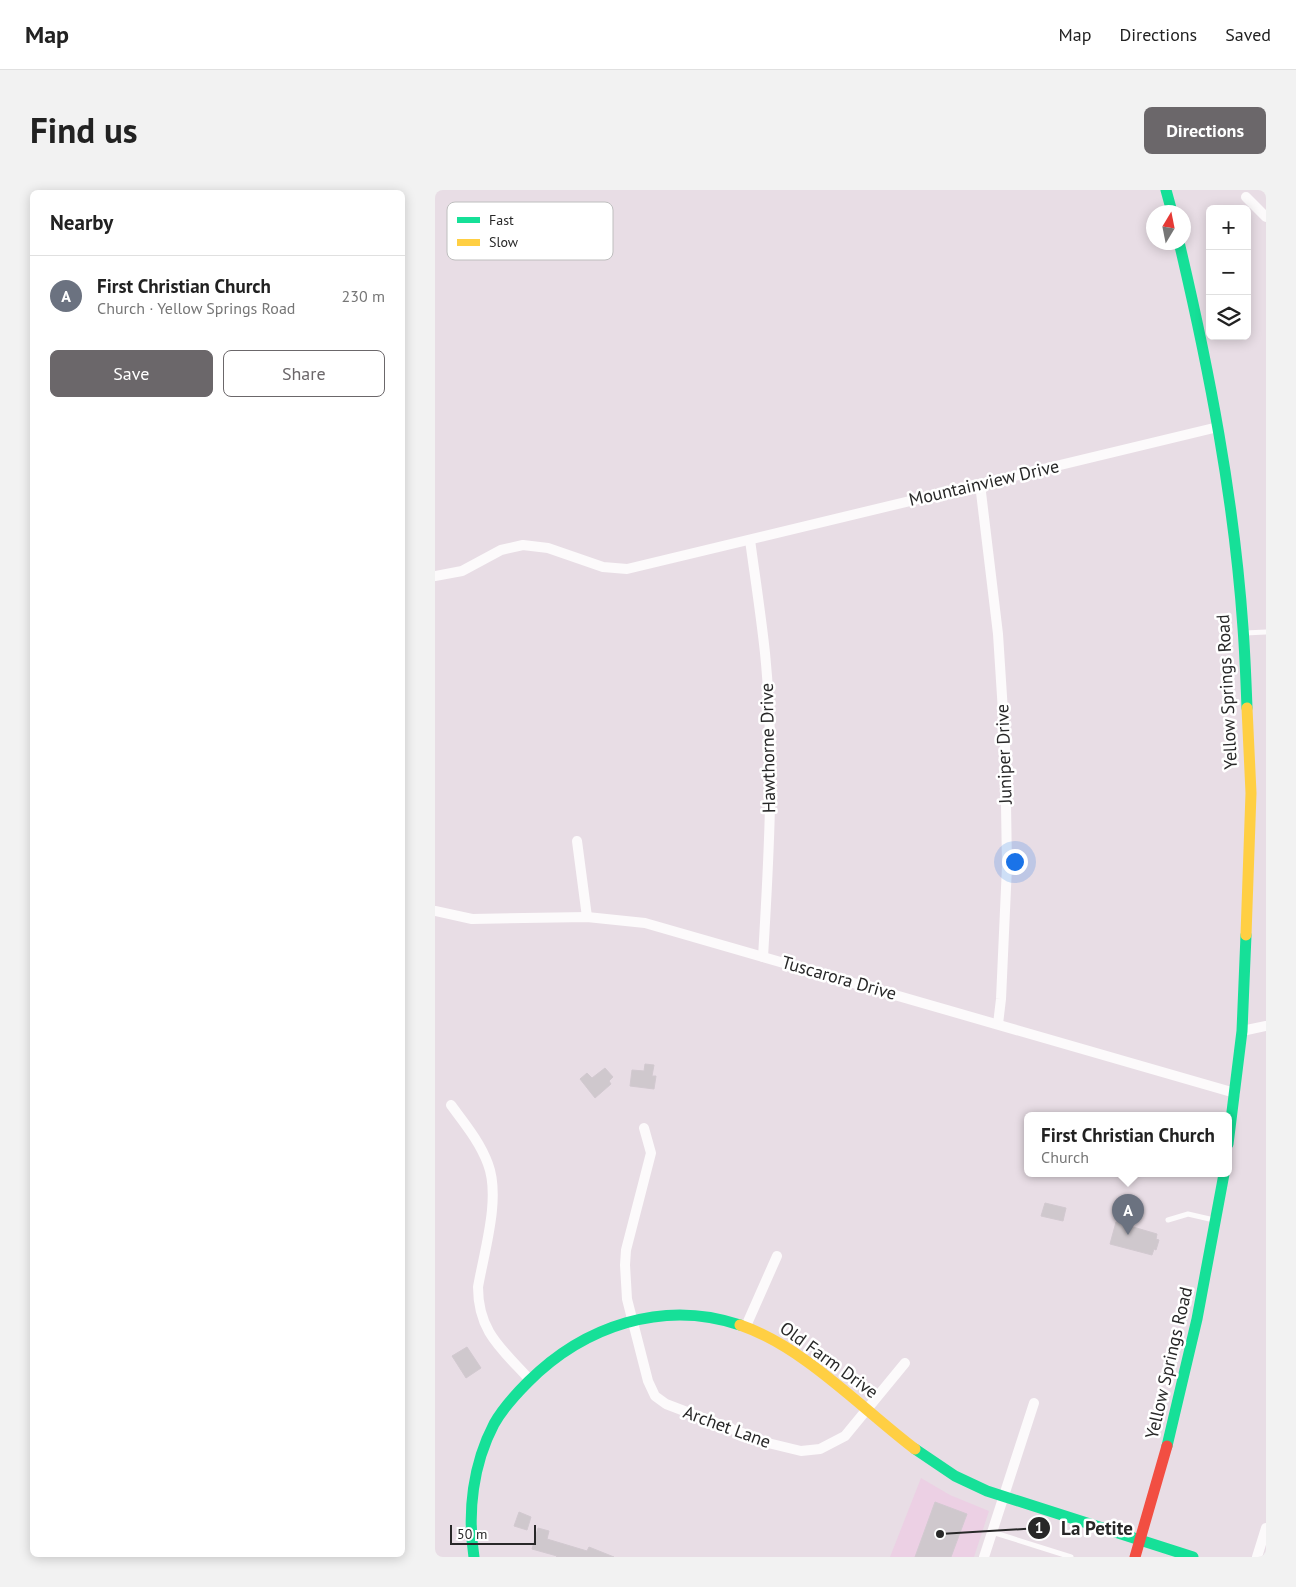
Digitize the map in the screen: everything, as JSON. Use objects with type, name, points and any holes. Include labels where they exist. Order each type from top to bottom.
[{"type":"main road","points":[[1166,190],[1170,205]]},
{"type":"main road","name":"Yellow Springs Road","points":[[1181,250],[1199,326],[1218,427],[1233,532],[1243,634],[1251,808],[1242,1031],[1232,1115]]},
{"type":"main road","name":"Yellow Springs Road","points":[[1135,1557],[1169,1441],[1198,1319],[1217,1220],[1223,1177]]},
{"type":"main road","name":"Old Farm Drive","points":[[475,1557],[472,1548],[472,1526],[473,1496],[477,1470],[484,1445],[504,1407],[530,1380],[573,1344],[593,1334],[633,1319],[662,1315],[688,1315],[733,1321],[772,1338],[797,1354],[923,1456],[966,1482],[1004,1497],[1193,1557]]},
{"type":"street","points":[[1246,197],[1266,217]]},
{"type":"street","name":"Mountainview Drive","points":[[435,576],[462,571],[501,550],[523,545],[548,548],[603,567],[627,568],[1218,427]]},
{"type":"street","name":"Juniper Drive","points":[[980,484],[998,634],[1005,743],[1007,866],[1001,999],[998,1024]]},
{"type":"street","name":"Hawthorne Drive","points":[[750,540],[765,653],[768,702],[770,795],[763,957]]},
{"type":"street","points":[[577,841],[587,917]]},
{"type":"street","name":"Tuscarora Drive","points":[[435,911],[472,919],[587,917],[645,923],[1235,1093]]},
{"type":"street","points":[[1242,1031],[1266,1026]]},
{"type":"street","points":[[451,1105],[474,1136],[488,1164],[492,1178],[494,1192],[492,1211],[478,1287],[478,1298],[483,1322],[492,1338],[530,1380]]},
{"type":"street","name":"Archet Lane","points":[[644,1128],[651,1153],[626,1250],[625,1266],[627,1299],[648,1381],[655,1396],[666,1404],[769,1443],[801,1451],[820,1449],[845,1436],[905,1363]]},
{"type":"street","points":[[747,1326],[777,1256]]},
{"type":"street","points":[[984,1557],[1034,1403]]},
{"type":"street","points":[[1257,1557],[1266,1528]]},
{"type":"lane","points":[[1243,634],[1266,632]]},
{"type":"lane","points":[[1168,1220],[1188,1214],[1217,1220]]},
{"type":"lane","points":[[993,1532],[1071,1557]]},
{"type":"shaded area","points":[[921,1478],[950,1495],[989,1511],[974,1557],[890,1557]]},
{"type":"building","points":[[645,1064],[654,1065],[652,1076],[656,1076],[654,1089],[630,1086],[632,1070],[644,1071]]},
{"type":"building","points":[[605,1068],[613,1077],[609,1081],[611,1084],[595,1098],[580,1079],[587,1073],[592,1078]]},
{"type":"building","points":[[1045,1203],[1066,1208],[1063,1221],[1041,1216]]},
{"type":"building","points":[[1116,1222],[1157,1234],[1156,1239],[1159,1240],[1156,1250],[1154,1249],[1152,1255],[1110,1244]]},
{"type":"building","points":[[467,1347],[481,1368],[466,1378],[452,1356]]},
{"type":"building","points":[[935,1502],[967,1514],[951,1557],[915,1557]]},
{"type":"building","points":[[519,1512],[531,1517],[527,1530],[514,1526]]},
{"type":"building","points":[[538,1528],[549,1531],[547,1539],[587,1551],[589,1547],[614,1557],[556,1557],[532,1549]]},
{"type":"traffic: fast","points":[[1166,190],[1170,205]]},
{"type":"traffic: fast","points":[[1181,250],[1210,386],[1227,482],[1239,579],[1247,708]]},
{"type":"traffic: fast","points":[[1232,1112],[1242,1031],[1246,935]]},
{"type":"traffic: fast","points":[[1167,1446],[1197,1319],[1223,1177]]},
{"type":"traffic: fast","points":[[474,1557],[471,1523],[473,1489],[487,1439],[494,1424],[509,1402],[550,1362],[599,1332],[626,1323],[654,1317],[682,1315],[711,1318],[740,1325]]},
{"type":"traffic: fast","points":[[915,1449],[955,1476],[987,1491],[1193,1557]]},
{"type":"traffic: slow","points":[[1246,935],[1251,793],[1247,708]]},
{"type":"traffic: slow","points":[[740,1325],[764,1335],[809,1363],[915,1449]]},
{"type":"traffic: jam","points":[[1135,1557],[1167,1446]]},
{"type":"place","name":"First Christian Church","points":[[1128,1235]]},
{"type":"place","name":"La Petite","points":[[940,1534]]}]
